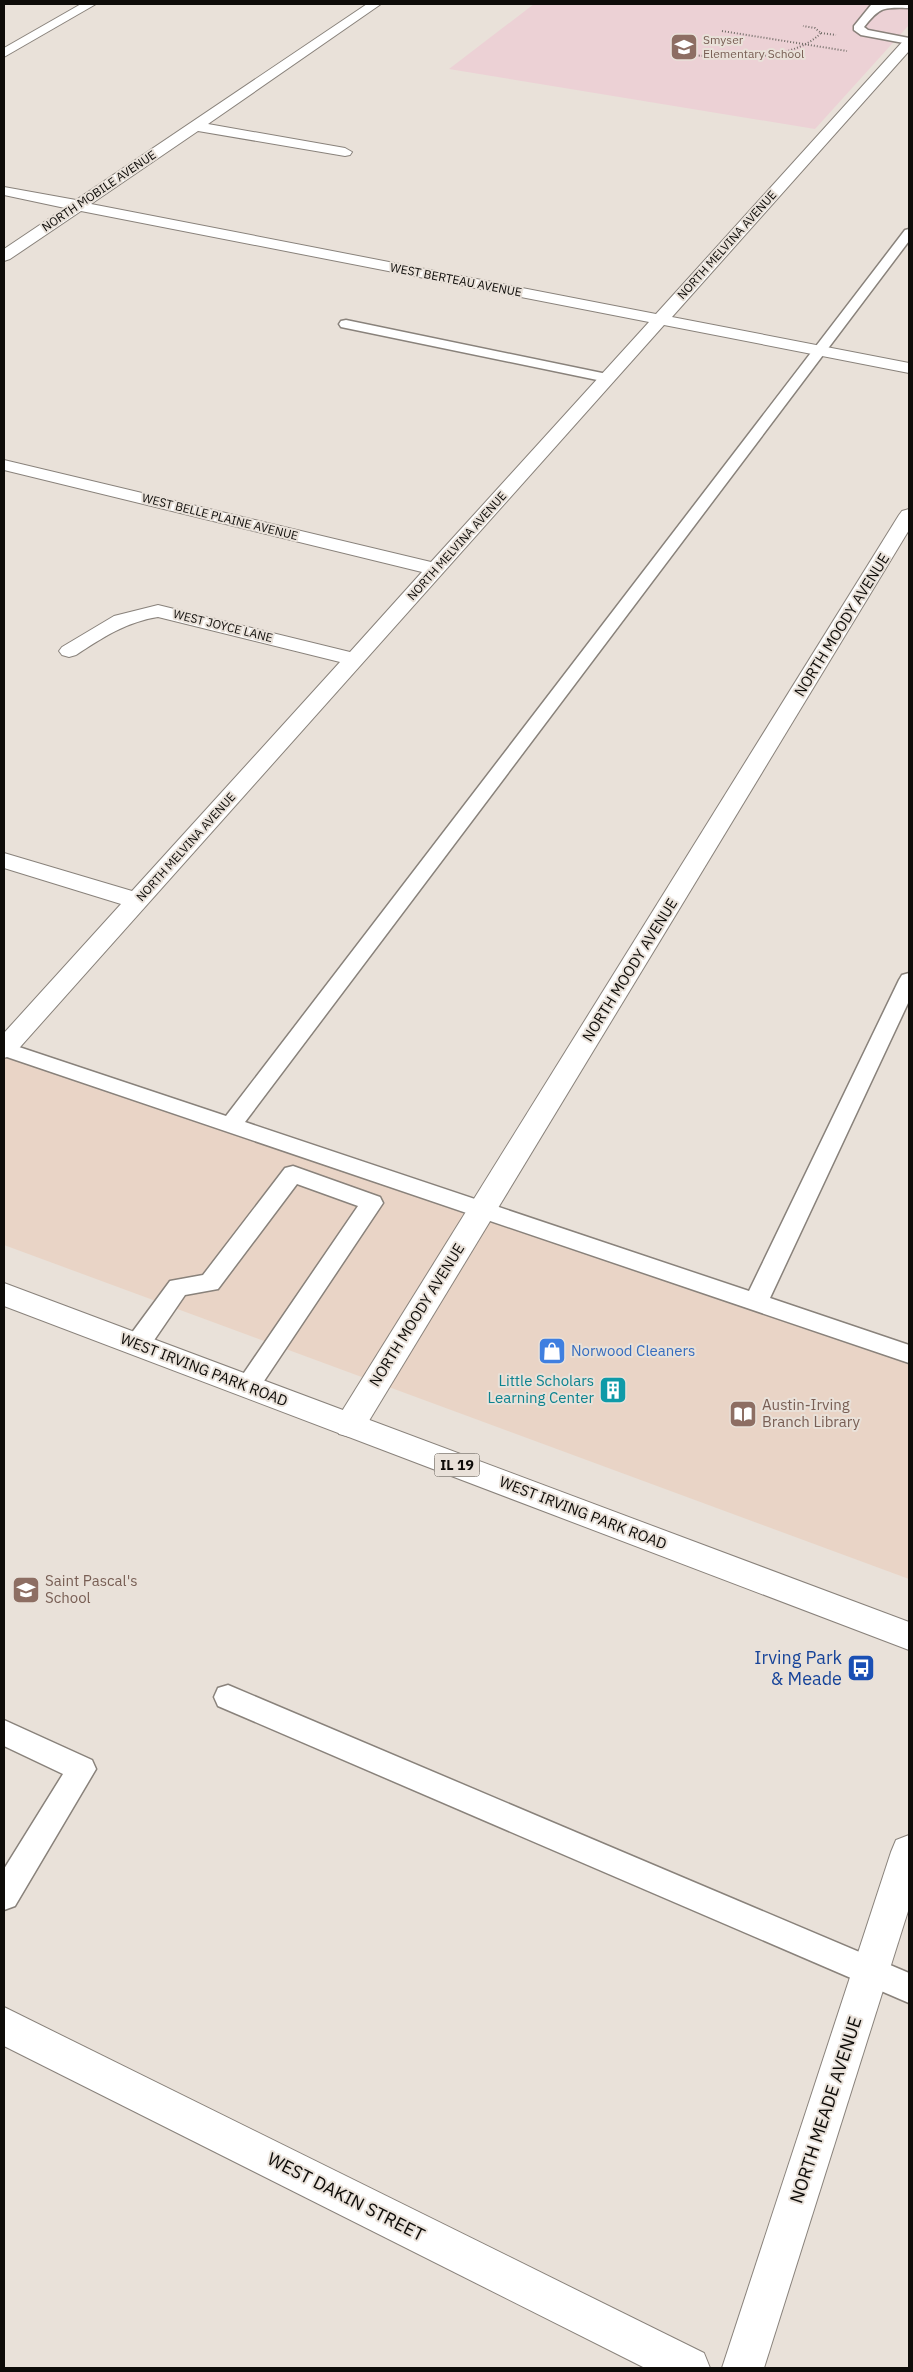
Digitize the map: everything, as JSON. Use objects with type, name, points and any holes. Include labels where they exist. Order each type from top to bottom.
[{"type":"street","points":[[4,53],[90,4]]},
{"type":"street","name":"NORTH MOBILE AVENUE","points":[[4,256],[376,4]]},
{"type":"street","name":"NORTH MELVINA AVENUE","points":[[4,1049],[909,42]]},
{"type":"street","points":[[195,126],[345,152]]},
{"type":"street","name":"WEST BERTEAU AVENUE","points":[[4,192],[909,368]]},
{"type":"street","name":"WEST BELLE PLAINE AVENUE","points":[[4,465],[436,569]]},
{"type":"street","name":"NORTH MOODY AVENUE","points":[[350,1425],[909,515]]},
{"type":"street","name":"WEST JOYCE LANE","points":[[69,651],[118,620],[132,614],[158,611],[354,660]]},
{"type":"street","points":[[4,860],[138,901]]},
{"type":"street","name":"WEST IRVING PARK ROAD","points":[[4,1294],[909,1636]]},
{"type":"street","name":"NORTH MEADE AVENUE","points":[[743,2368],[909,1852]]},
{"type":"street","name":"WEST DAKIN STREET","points":[[4,2026],[689,2368]]},
{"type":"lane","points":[[909,5],[890,4],[875,7],[858,28],[865,33],[909,42]]},
{"type":"lane","points":[[231,1125],[909,233]]},
{"type":"lane","points":[[346,324],[607,378]]},
{"type":"lane","points":[[756,1302],[909,980]]},
{"type":"lane","points":[[4,1049],[909,1354]]},
{"type":"lane","points":[[137,1345],[178,1287],[210,1283],[310,1152]]},
{"type":"lane","points":[[247,1386],[372,1203],[293,1174]]},
{"type":"lane","points":[[228,1697],[909,1988]]},
{"type":"lane","points":[[4,1733],[82,1769],[4,1896]]},
{"type":"path","points":[[693,55],[710,57],[760,55],[808,45],[821,33],[815,28],[803,26]]},
{"type":"path","points":[[722,31],[854,52]]},
{"type":"shaded area","name":"Smyser Elementary School","points":[[534,4],[909,4],[909,25],[815,129],[449,69]]},
{"type":"shaded area","points":[[4,1052],[909,1357],[909,1579],[4,1245]]},
{"type":"place","name":"Smyser Elementary School","points":[[684,47]]},
{"type":"place","name":"Norwood Cleaners","points":[[552,1351]]},
{"type":"place","name":"Little Scholars Learning Center","points":[[613,1390]]},
{"type":"place","name":"Austin-Irving Branch Library","points":[[743,1414]]},
{"type":"place","name":"Saint Pascal's School","points":[[26,1590]]},
{"type":"place","name":"Irving Park & Meade","points":[[861,1668]]}]
